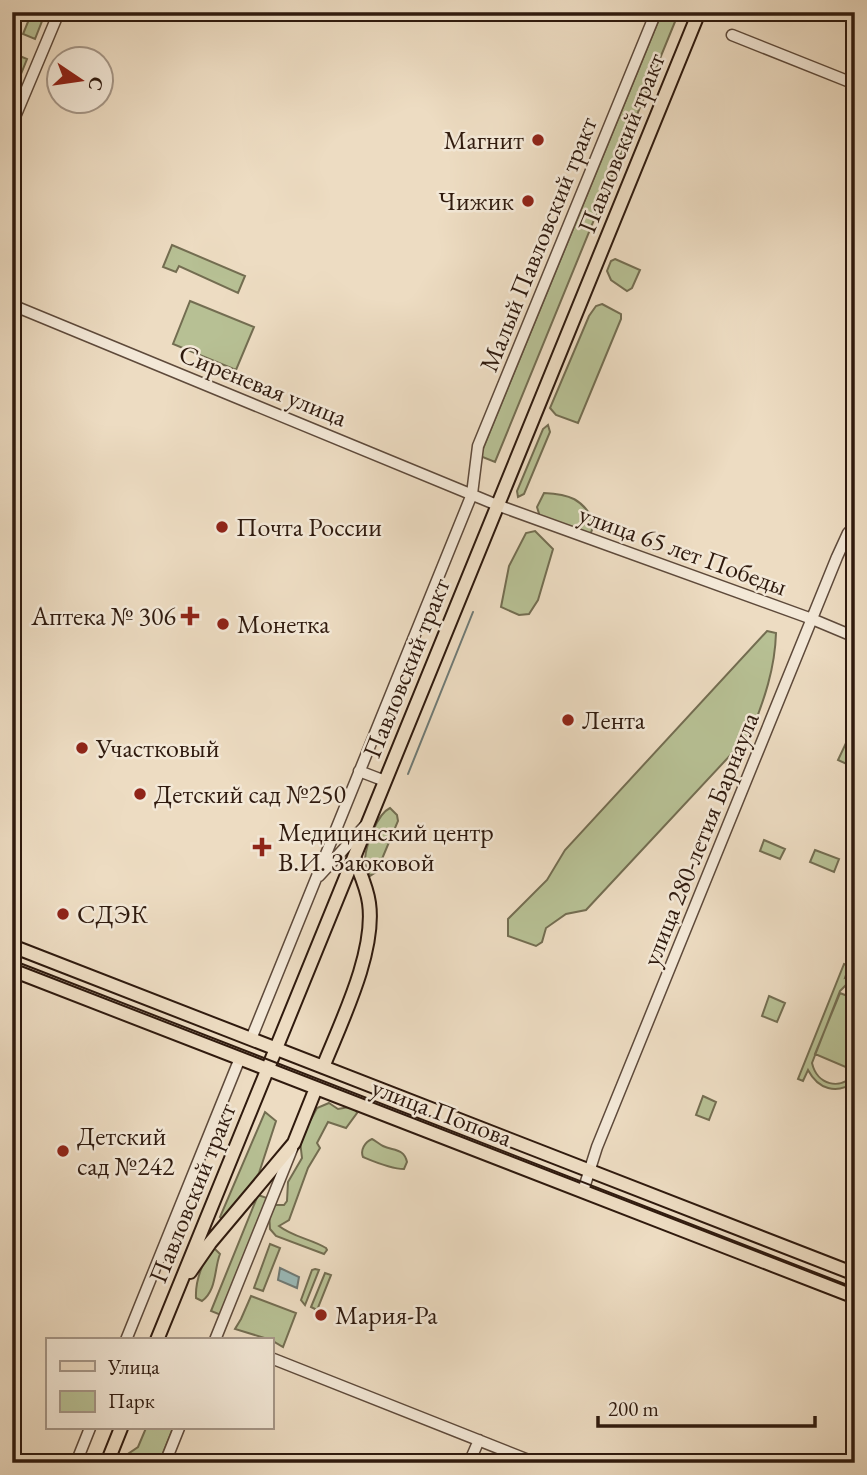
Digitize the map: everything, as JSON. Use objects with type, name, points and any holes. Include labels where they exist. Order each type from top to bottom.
[{"type":"main road","name":"Павловский тракт","points":[[158,1338],[699,12]]},
{"type":"main road","points":[[323,1067],[354,989],[365,952],[370,920],[369,900],[354,857]]},
{"type":"main road","name":"улица Попова","points":[[12,946],[855,1274]]},
{"type":"main road","points":[[35,978],[42,958]]},
{"type":"main road","name":"улица Попова","points":[[12,970],[855,1297]]},
{"type":"main road","points":[[173,1299],[210,1243],[294,1143],[316,1088]]},
{"type":"main road","points":[[483,1152],[491,1133]]},
{"type":"main road","points":[[107,1463],[120,1430]]},
{"type":"street","points":[[12,124],[59,12]]},
{"type":"street","name":"Малый Павловский тракт","points":[[251,1039],[472,494],[478,446],[656,12]]},
{"type":"street","points":[[732,35],[855,84]]},
{"type":"street","name":"Сиреневая улица","points":[[12,305],[497,505]]},
{"type":"street","name":"улица 65 лет Победы","points":[[497,505],[855,637]]},
{"type":"street","name":"улица 280-летия Барнаула","points":[[583,1191],[588,1170],[812,619],[848,533],[855,526]]},
{"type":"street","points":[[359,771],[385,781]]},
{"type":"street","points":[[313,882],[368,822]]},
{"type":"street","points":[[127,1338],[240,1058]]},
{"type":"street","points":[[219,1338],[294,1143]]},
{"type":"street","points":[[273,1359],[536,1463]]},
{"type":"street","points":[[76,1463],[89,1430]]},
{"type":"street","points":[[165,1463],[178,1430]]},
{"type":"street","points":[[469,1463],[479,1440]]},
{"type":"green space","points":[[32,12],[44,16],[35,39],[23,34]]},
{"type":"green space","points":[[662,12],[679,12],[495,462],[480,456]]},
{"type":"green space","points":[[15,54],[27,59],[17,84],[12,82],[12,62]]},
{"type":"green space","points":[[172,245],[245,276],[238,293],[179,266],[176,272],[163,267]]},
{"type":"green space","points":[[615,259],[640,270],[632,288],[627,291],[611,280],[607,271],[611,261]]},
{"type":"green space","points":[[190,301],[254,327],[236,370],[173,344]]},
{"type":"green space","points":[[602,304],[621,314],[621,319],[578,423],[556,415],[550,408],[589,316],[596,306]]},
{"type":"green space","points":[[548,425],[550,432],[524,494],[518,497],[517,491],[543,429]]},
{"type":"green space","points":[[544,493],[561,495],[580,503],[595,522],[590,535],[540,517],[537,507]]},
{"type":"green space","points":[[535,531],[553,549],[538,600],[529,614],[519,615],[501,607],[509,566],[526,533]]},
{"type":"green space","points":[[767,631],[776,633],[774,659],[751,733],[586,910],[566,914],[546,928],[542,942],[536,946],[508,936],[508,919],[547,880],[565,850]]},
{"type":"green space","points":[[846,743],[855,747],[855,758],[851,766],[838,760]]},
{"type":"green space","points":[[390,808],[397,815],[398,821],[376,872],[370,876],[365,861],[368,846],[377,823]]},
{"type":"green space","points":[[764,840],[785,849],[780,859],[760,851]]},
{"type":"green space","points":[[815,850],[839,859],[834,872],[810,862]]},
{"type":"green space","points":[[844,964],[849,966],[845,978],[855,976],[855,981],[848,983],[840,991],[812,1063],[819,1076],[830,1083],[843,1083],[855,1074],[855,1082],[834,1089],[822,1086],[808,1070],[803,1081],[798,1079]]},
{"type":"green space","points":[[840,993],[855,999],[855,1071],[815,1054]]},
{"type":"green space","points":[[769,996],[785,1003],[777,1022],[762,1016]]},
{"type":"green space","points":[[703,1096],[716,1102],[709,1120],[696,1115]]},
{"type":"green space","points":[[329,1103],[338,1109],[349,1107],[357,1113],[346,1128],[328,1122],[317,1143],[320,1148],[308,1168],[289,1220],[279,1226],[326,1248],[324,1254],[276,1236],[270,1229],[269,1211],[275,1205],[284,1205],[287,1201],[288,1182],[302,1158],[300,1141],[303,1134],[317,1108]]},
{"type":"green space","points":[[265,1112],[276,1121],[259,1173],[224,1221],[220,1217]]},
{"type":"green space","points":[[372,1139],[403,1154],[407,1162],[404,1169],[388,1167],[363,1157],[364,1146]]},
{"type":"green space","points":[[258,1195],[267,1198],[221,1315],[211,1311]]},
{"type":"green space","points":[[270,1244],[280,1248],[263,1291],[254,1288]]},
{"type":"green space","points":[[211,1249],[220,1254],[213,1285],[202,1301],[196,1298],[198,1279]]},
{"type":"green space","points":[[312,1270],[319,1270],[305,1305],[301,1300]]},
{"type":"green space","points":[[325,1273],[331,1275],[317,1310],[311,1307]]},
{"type":"green space","points":[[251,1296],[296,1313],[283,1347],[273,1341],[273,1338],[235,1329]]},
{"type":"green space","points":[[145,1430],[172,1430],[159,1463],[120,1463],[122,1458],[138,1447]]},
{"type":"water","points":[[280,1268],[299,1277],[297,1288],[278,1280]]},
{"type":"waterway","points":[[408,774],[473,612]]},
{"type":"tram line","points":[[12,960],[855,1288]]},
{"type":"place","name":"Магнит","points":[[538,140]]},
{"type":"place","name":"Чижик","points":[[528,201]]},
{"type":"place","name":"Почта России","points":[[222,527]]},
{"type":"place","name":"Аптека № 306","points":[[190,616]]},
{"type":"place","name":"Монетка","points":[[223,624]]},
{"type":"place","name":"Лента","points":[[568,720]]},
{"type":"place","name":"Участковый","points":[[82,748]]},
{"type":"place","name":"Детский сад №250","points":[[140,794]]},
{"type":"place","name":"Медицинский центр В.И. Заюковой","points":[[262,847]]},
{"type":"place","name":"СДЭК","points":[[63,914]]},
{"type":"place","name":"Детский сад №242","points":[[63,1151]]},
{"type":"place","name":"Мария-Ра","points":[[321,1315]]}]
